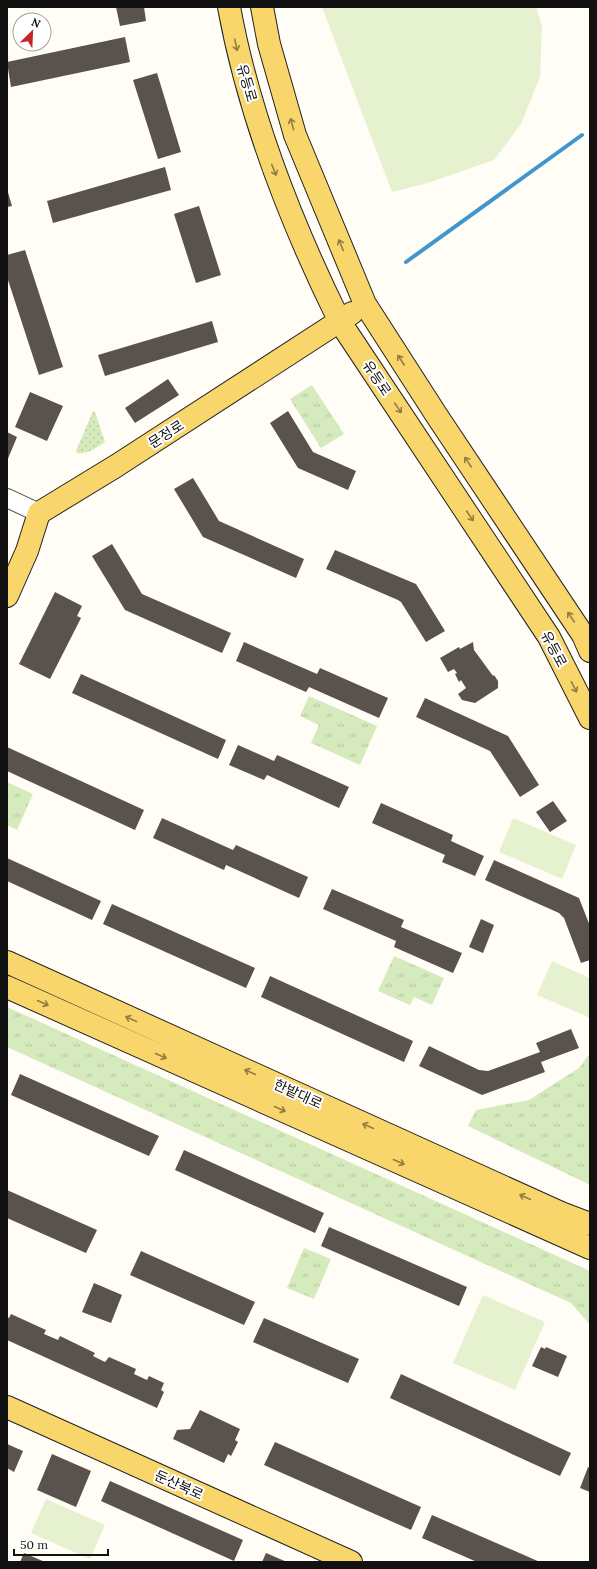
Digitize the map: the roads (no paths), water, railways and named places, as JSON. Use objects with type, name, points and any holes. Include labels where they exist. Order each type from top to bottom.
[{"type":"main road","name":"유등로","points":[[229,7],[237,49],[265,147],[319,280],[340,322],[549,637],[590,718]]},
{"type":"main road","points":[[262,7],[268,44],[295,135],[365,304],[437,416],[583,635],[590,651]]},
{"type":"main road","name":"문정로","points":[[39,513],[116,466],[340,322],[365,304]]},
{"type":"main road","points":[[7,596],[27,551],[39,513]]},
{"type":"main road","name":"한밭대로","points":[[7,962],[560,1213],[590,1224]]},
{"type":"main road","name":"한밭대로","points":[[7,987],[590,1248]]},
{"type":"main road","points":[[560,1213],[590,1220]]},
{"type":"main road","name":"둔산북로","points":[[7,1407],[351,1562]]},
{"type":"street","points":[[7,498],[39,513]]},
{"type":"waterway","points":[[406,262],[582,135]]}]
